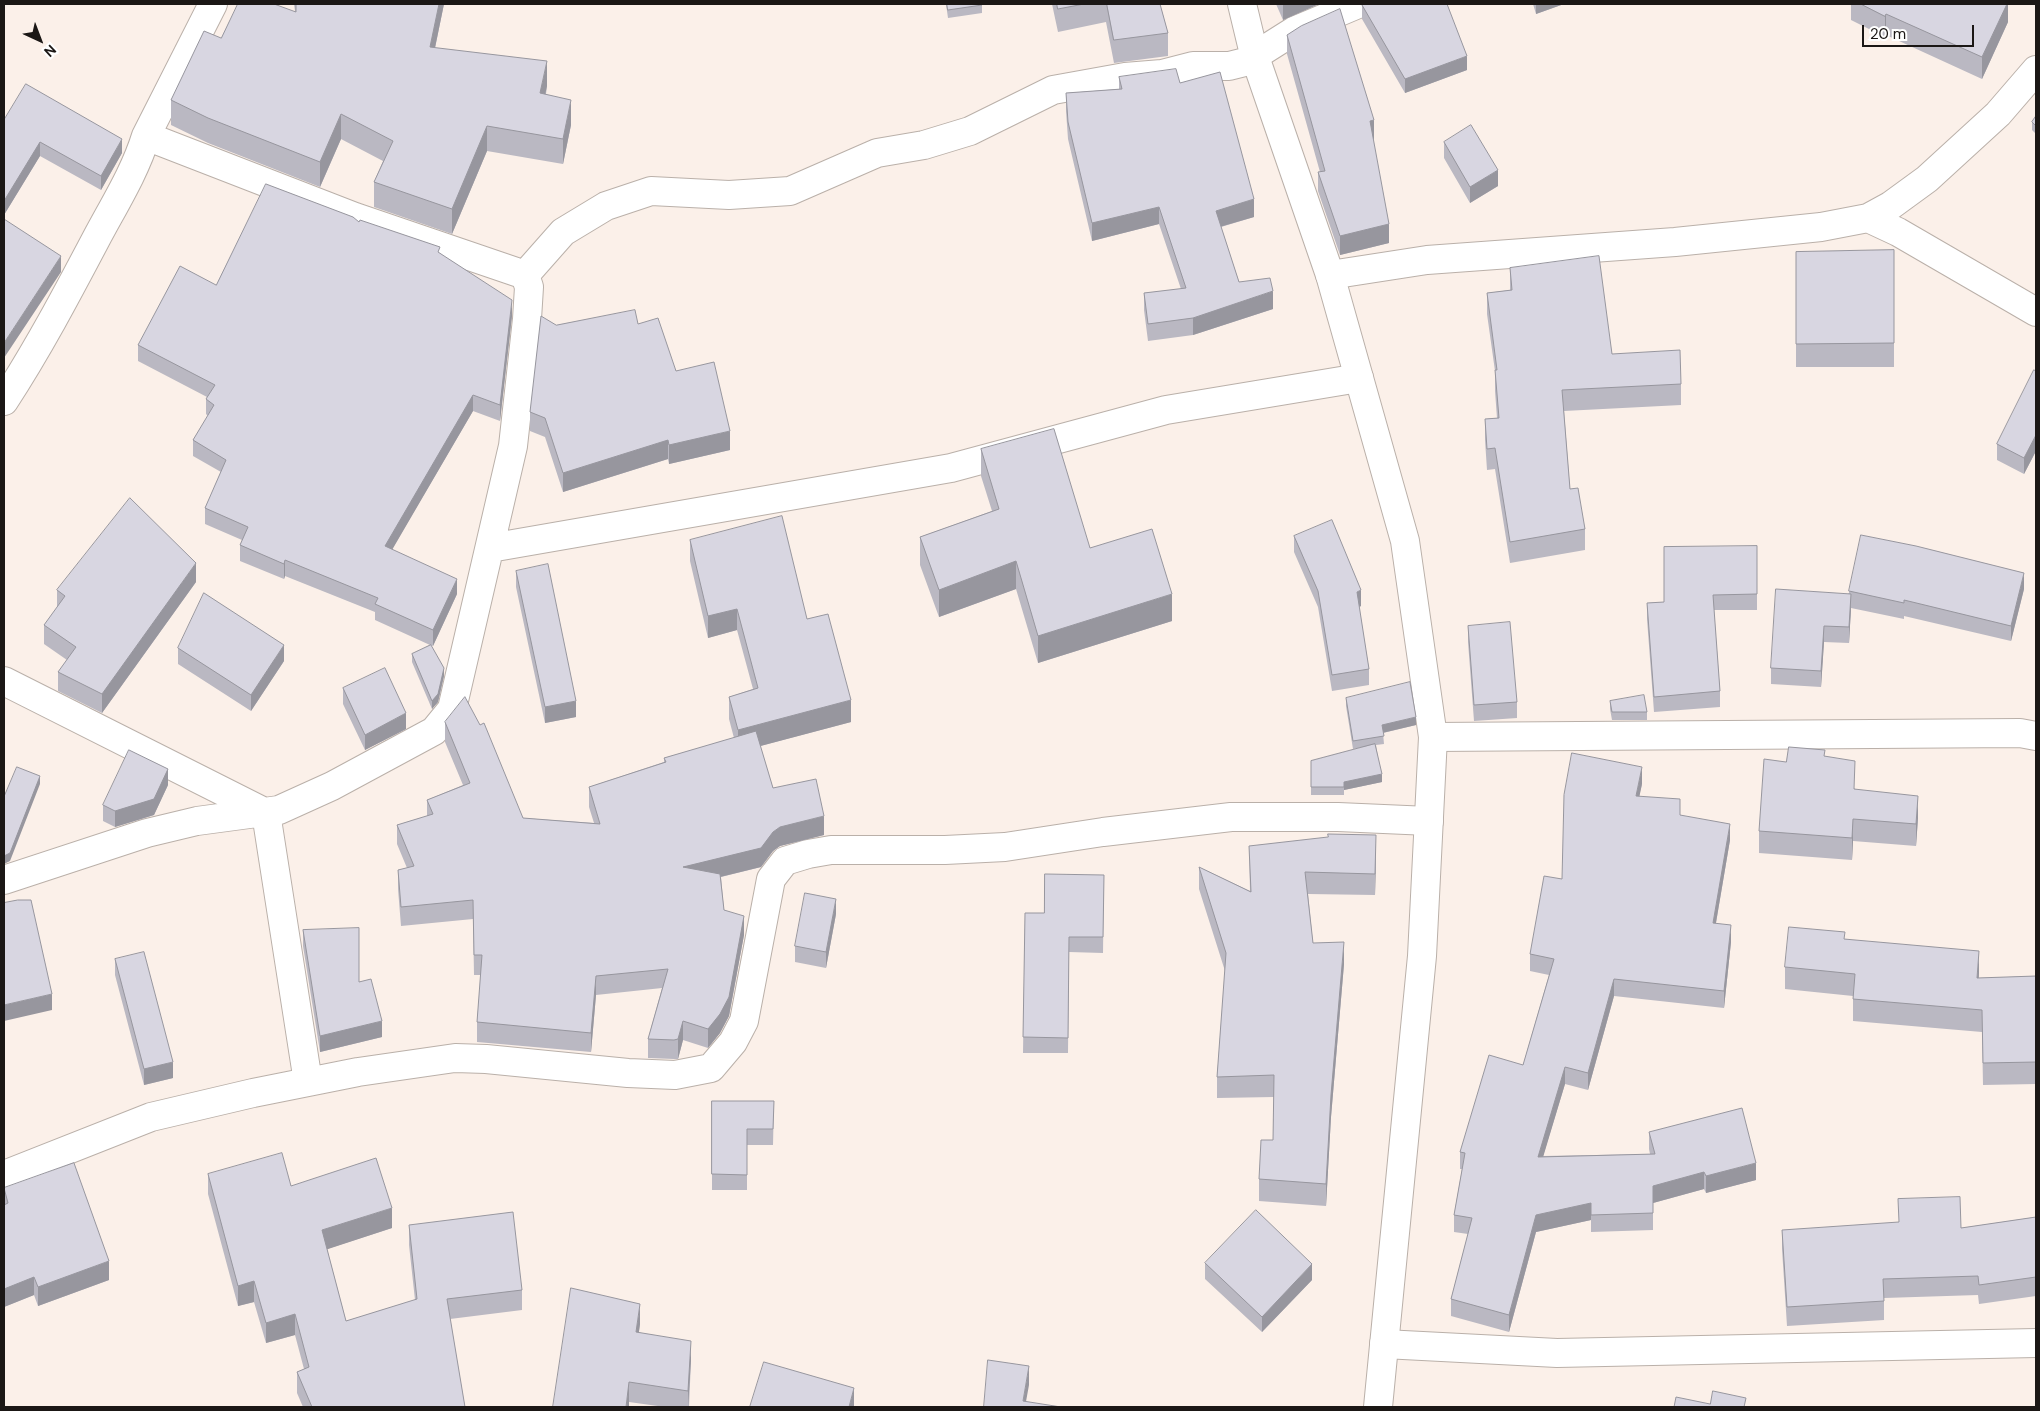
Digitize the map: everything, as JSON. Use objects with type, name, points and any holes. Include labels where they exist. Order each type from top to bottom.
[{"type":"street","points":[[4,402],[52,323],[110,214],[141,152],[146,136],[213,4]]},
{"type":"street","points":[[1242,4],[1254,54],[1330,275],[1405,541],[1433,737],[1422,956],[1378,1407]]},
{"type":"street","points":[[524,275],[563,232],[606,206],[651,191],[729,195],[790,191],[878,153],[924,145],[970,131],[1053,90],[1125,77],[1162,74],[1193,66],[1229,66],[1245,62],[1254,54],[1294,31],[1358,4]]},
{"type":"street","points":[[1330,275],[1426,260],[1666,243],[1821,227],[1868,218],[1890,206],[1927,179],[1998,114],[2036,70]]},
{"type":"street","points":[[4,880],[155,831],[197,821],[279,810],[332,786],[434,731],[452,709],[506,484],[516,423],[529,287],[524,275],[355,217],[146,136]]},
{"type":"street","points":[[1868,218],[1931,251],[2036,312]]},
{"type":"street","points":[[490,548],[951,468],[1166,410],[1359,378]]},
{"type":"street","points":[[4,681],[266,813]]},
{"type":"street","points":[[1433,737],[2020,733],[2036,736]]},
{"type":"street","points":[[266,813],[308,1082]]},
{"type":"street","points":[[4,1175],[151,1117],[358,1072],[455,1058],[486,1058],[628,1073],[675,1075],[711,1068],[733,1042],[744,1021],[771,879],[785,861],[808,854],[831,850],[1005,847],[1103,832],[1231,817],[1338,817],[1428,820]]},
{"type":"street","points":[[1384,1344],[1557,1353],[2036,1343]]},
{"type":"building","points":[[238,4],[274,4],[296,12],[296,4],[439,4],[430,47],[547,61],[540,93],[571,100],[563,139],[487,126],[452,209],[374,182],[393,141],[341,114],[320,162],[208,118],[171,100],[204,31],[221,38]]},
{"type":"building","points":[[947,4],[982,4],[982,5],[948,10]]},
{"type":"building","points":[[1057,4],[1084,4],[1058,9]]},
{"type":"building","points":[[1107,4],[1160,4],[1168,33],[1114,40]]},
{"type":"building","points":[[1447,4],[1467,56],[1405,79],[1362,5]]},
{"type":"building","points":[[1861,4],[2007,4],[1982,57]]},
{"type":"building","points":[[1340,9],[1374,120],[1370,121],[1389,224],[1340,236],[1318,172],[1325,171],[1287,35],[1301,26]]},
{"type":"building","points":[[1176,69],[1180,83],[1220,72],[1254,199],[1216,211],[1239,282],[1270,278],[1273,291],[1193,318],[1148,324],[1144,293],[1186,288],[1159,207],[1092,223],[1068,122],[1066,93],[1122,89],[1119,77]]},
{"type":"building","points":[[26,84],[122,139],[101,176],[40,142],[4,201],[4,120]]},
{"type":"building","points":[[2036,116],[2036,126],[2032,122]]},
{"type":"building","points":[[1471,125],[1498,170],[1470,187],[1444,142]]},
{"type":"building","points":[[266,184],[353,217],[359,222],[360,220],[440,247],[438,252],[512,300],[500,405],[473,395],[385,546],[457,579],[433,630],[375,604],[378,598],[285,560],[284,564],[240,545],[248,527],[205,508],[226,460],[193,440],[214,405],[206,399],[215,385],[138,345],[180,266],[216,285]]},
{"type":"building","points":[[4,219],[61,256],[4,343]]},
{"type":"building","points":[[1894,250],[1894,343],[1796,344],[1796,252]]},
{"type":"building","points":[[1599,256],[1612,354],[1680,350],[1681,384],[1562,390],[1570,489],[1578,488],[1585,529],[1510,542],[1495,448],[1487,449],[1485,419],[1499,418],[1495,370],[1497,370],[1487,293],[1512,290],[1510,268]]},
{"type":"building","points":[[635,310],[638,324],[658,318],[676,371],[714,362],[730,431],[669,445],[668,440],[563,473],[545,418],[530,412],[541,316],[556,325]]},
{"type":"building","points":[[2034,370],[2036,371],[2036,435],[2024,458],[1997,444]]},
{"type":"building","points":[[1054,429],[1090,548],[1152,529],[1172,594],[1038,636],[1016,561],[939,590],[920,537],[999,509],[981,449]]},
{"type":"building","points":[[130,498],[196,563],[102,694],[58,672],[76,647],[44,625],[65,596],[57,590]]},
{"type":"building","points":[[782,516],[807,619],[828,614],[851,700],[738,730],[729,697],[758,688],[737,609],[708,616],[690,540]]},
{"type":"building","points":[[1332,520],[1361,590],[1357,592],[1369,669],[1332,675],[1318,591],[1294,536]]},
{"type":"building","points":[[1861,535],[1916,546],[2024,573],[2011,626],[1904,600],[1904,603],[1849,591]]},
{"type":"building","points":[[1757,546],[1757,594],[1713,595],[1720,691],[1654,697],[1647,603],[1664,602],[1664,547]]},
{"type":"building","points":[[548,564],[576,701],[545,707],[516,571]]},
{"type":"building","points":[[1776,589],[1851,594],[1849,627],[1824,626],[1821,671],[1771,668]]},
{"type":"building","points":[[204,593],[284,645],[251,695],[178,648]]},
{"type":"building","points":[[1510,622],[1517,702],[1474,705],[1468,626]]},
{"type":"building","points":[[431,645],[444,668],[438,694],[432,701],[412,654]]},
{"type":"building","points":[[385,668],[406,713],[365,735],[343,688]]},
{"type":"building","points":[[1410,682],[1416,717],[1382,725],[1384,736],[1353,741],[1346,698]]},
{"type":"building","points":[[1644,695],[1647,712],[1612,712],[1610,701]]},
{"type":"building","points":[[465,697],[480,725],[484,723],[523,818],[600,824],[589,787],[666,762],[664,758],[756,731],[773,788],[816,779],[824,816],[780,827],[773,832],[761,848],[683,867],[720,874],[724,910],[744,916],[729,997],[720,1014],[708,1029],[683,1021],[678,1039],[648,1039],[668,969],[596,976],[591,1033],[477,1022],[482,955],[474,955],[473,900],[401,907],[398,870],[414,866],[397,825],[433,814],[427,800],[470,783],[445,722]]},
{"type":"building","points":[[1375,744],[1382,774],[1344,782],[1344,787],[1311,787],[1311,761]]},
{"type":"building","points":[[1789,747],[1825,750],[1824,756],[1855,761],[1854,789],[1918,796],[1916,824],[1853,819],[1852,838],[1759,831],[1764,759],[1786,762]]},
{"type":"building","points":[[129,750],[168,769],[154,799],[115,811],[103,805]]},
{"type":"building","points":[[1572,753],[1642,767],[1636,796],[1680,799],[1680,815],[1730,824],[1713,923],[1731,925],[1724,991],[1614,979],[1588,1073],[1565,1067],[1538,1157],[1655,1154],[1649,1132],[1742,1108],[1756,1163],[1706,1176],[1704,1172],[1653,1186],[1653,1213],[1591,1215],[1591,1203],[1536,1215],[1509,1315],[1451,1299],[1472,1218],[1454,1215],[1465,1153],[1460,1152],[1489,1055],[1523,1065],[1554,959],[1530,954],[1544,876],[1562,879],[1564,795]]},
{"type":"building","points":[[17,767],[40,776],[10,853],[4,856],[4,797]]},
{"type":"building","points":[[1328,834],[1376,835],[1375,874],[1305,872],[1313,943],[1344,942],[1331,1095],[1326,1184],[1259,1179],[1261,1140],[1273,1140],[1274,1075],[1217,1077],[1226,953],[1199,867],[1251,892],[1249,846],[1328,837]]},
{"type":"building","points":[[1045,874],[1104,875],[1103,937],[1069,937],[1068,1038],[1023,1037],[1025,913],[1044,913]]},
{"type":"building","points":[[805,893],[836,899],[826,952],[795,946]]},
{"type":"building","points":[[31,900],[52,994],[4,1005],[4,903]]},
{"type":"building","points":[[1789,927],[1845,932],[1844,939],[1979,951],[1977,978],[2036,976],[2036,1062],[1983,1063],[1982,1010],[1853,999],[1855,974],[1785,967]]},
{"type":"building","points":[[359,928],[359,982],[371,979],[382,1021],[320,1036],[303,930]]},
{"type":"building","points":[[144,952],[173,1062],[144,1069],[115,959]]},
{"type":"building","points":[[712,1101],[774,1101],[773,1129],[747,1129],[747,1175],[712,1174]]},
{"type":"building","points":[[282,1153],[291,1186],[376,1158],[392,1208],[322,1230],[346,1321],[417,1299],[409,1225],[513,1212],[522,1290],[447,1299],[465,1407],[312,1407],[297,1372],[309,1367],[295,1314],[266,1323],[254,1281],[238,1286],[208,1174]]},
{"type":"building","points":[[74,1163],[109,1261],[38,1287],[34,1277],[4,1289],[4,1205],[8,1203],[4,1188]]},
{"type":"building","points":[[1960,1197],[1961,1228],[2036,1217],[2036,1277],[1979,1285],[1978,1276],[1883,1279],[1884,1301],[1787,1307],[1782,1230],[1899,1222],[1898,1199]]},
{"type":"building","points":[[1256,1210],[1312,1264],[1262,1317],[1205,1263]]},
{"type":"building","points":[[571,1288],[640,1304],[636,1332],[691,1341],[688,1391],[629,1382],[626,1407],[553,1407]]},
{"type":"building","points":[[988,1360],[1029,1366],[1023,1401],[1061,1407],[984,1407]]},
{"type":"building","points":[[764,1362],[854,1388],[849,1407],[750,1407]]},
{"type":"building","points":[[1713,1391],[1746,1398],[1744,1407],[1674,1407],[1676,1397],[1710,1404]]}]
